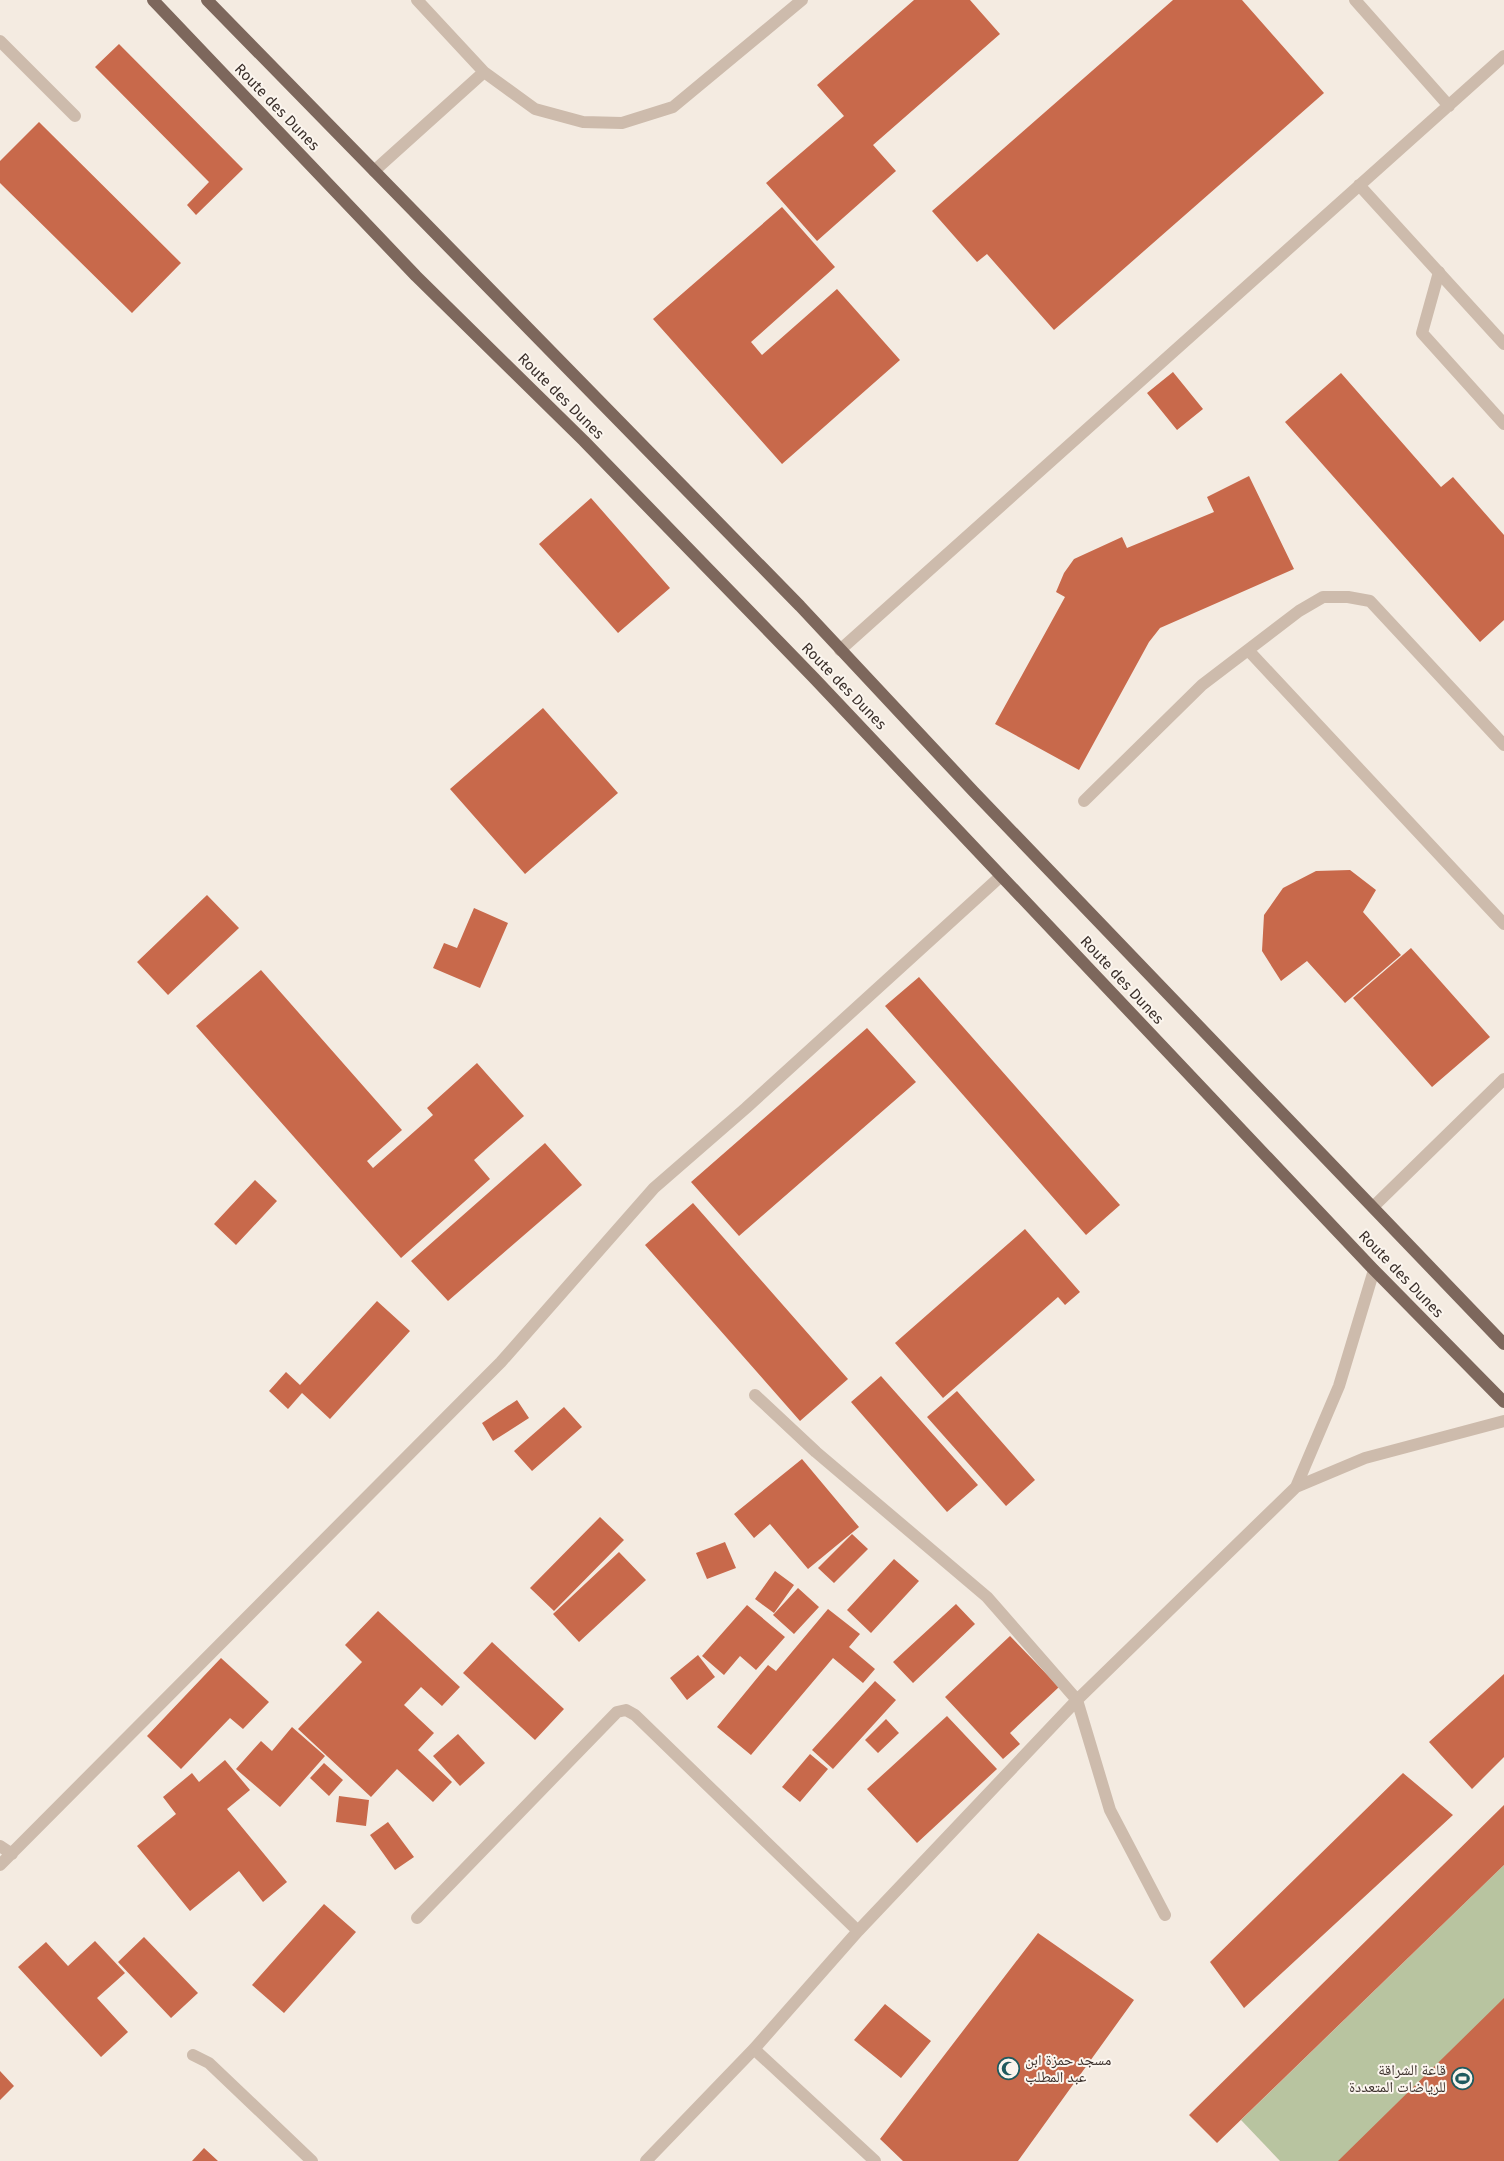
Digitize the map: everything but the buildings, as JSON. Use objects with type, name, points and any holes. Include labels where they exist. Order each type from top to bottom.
[{"type":"main road","name":"Route des Dunes","points":[[153,0],[416,276],[584,441],[814,678],[1374,1270],[1504,1402]]},
{"type":"main road","name":"Route des Dunes","points":[[207,0],[840,650],[1504,1344]]},
{"type":"street","points":[[417,0],[484,72],[534,109],[583,122],[622,124],[673,107],[800,0]]},
{"type":"street","points":[[1355,1],[1448,106]]},
{"type":"street","points":[[0,41],[75,116]]},
{"type":"street","points":[[840,650],[1504,56]]},
{"type":"street","points":[[374,171],[484,72]]},
{"type":"street","points":[[1359,185],[1504,344]]},
{"type":"street","points":[[1439,272],[1422,333],[1504,424]]},
{"type":"street","points":[[1084,801],[1202,685],[1299,611],[1323,597],[1348,597],[1370,601],[1504,746]]},
{"type":"street","points":[[1248,650],[1504,924]]},
{"type":"street","points":[[0,1866],[501,1362],[654,1188],[754,1102],[1001,876]]},
{"type":"street","points":[[1373,1206],[1504,1079]]},
{"type":"street","points":[[1296,1487],[1340,1386],[1374,1270]]},
{"type":"street","points":[[755,1395],[816,1452],[987,1597],[1077,1700],[1110,1810],[1165,1915]]},
{"type":"street","points":[[646,2161],[754,2049],[858,1931],[1077,1700],[1296,1487],[1366,1458],[1504,1421]]},
{"type":"street","points":[[417,1918],[617,1712],[626,1710],[635,1714],[858,1931]]},
{"type":"street","points":[[0,1846],[12,1854]]},
{"type":"street","points":[[754,2049],[875,2161]]},
{"type":"street","points":[[193,2055],[210,2063],[312,2161]]},
{"type":"green space","points":[[1504,1865],[1504,2161],[1280,2161],[1241,2120]]},
{"type":"place","name":"مسجد حمزة ابن عبد المطلب","points":[[1009,2069]]},
{"type":"place","name":"قاعة الشراقة للرياضات المتعددة","points":[[1462,2079]]}]
